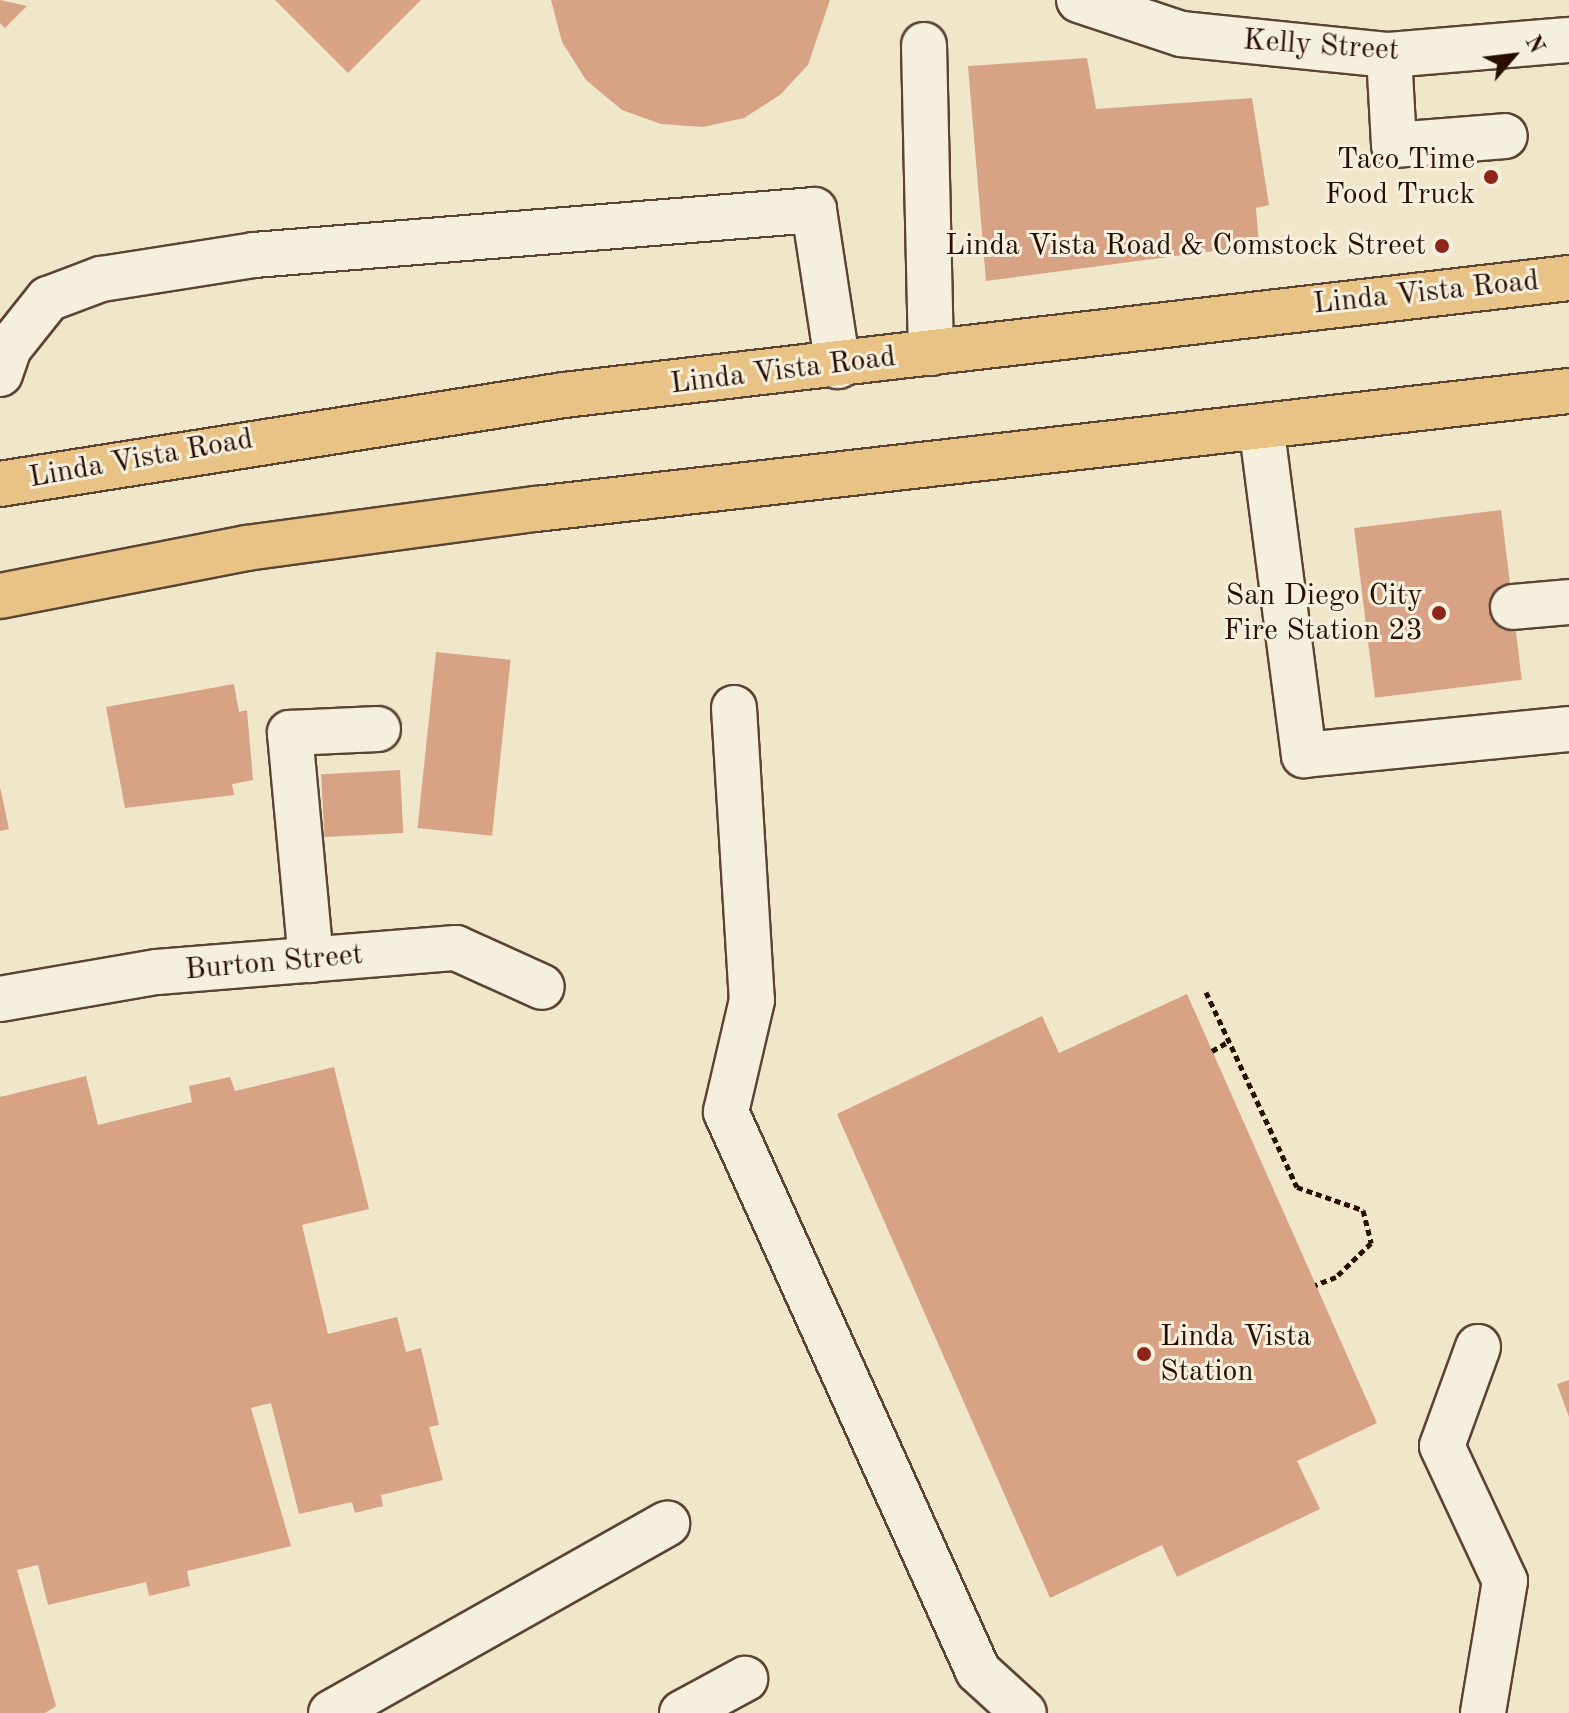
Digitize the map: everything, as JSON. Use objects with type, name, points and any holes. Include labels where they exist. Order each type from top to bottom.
[{"type":"main road","name":"Linda Vista Road","points":[[0,484],[316,430],[1569,278]]},
{"type":"main road","points":[[0,596],[246,548],[461,519],[1262,432],[1569,391]]},
{"type":"street","name":"Kelly Street","points":[[1079,0],[1181,34],[1389,55],[1569,40]]},
{"type":"street","points":[[924,45],[931,353]]},
{"type":"street","points":[[1389,55],[1394,145],[1505,136]]},
{"type":"street","points":[[0,374],[9,348],[48,299],[101,279],[254,255],[814,210],[838,366]]},
{"type":"street","points":[[1262,432],[1304,755],[1569,729]]},
{"type":"street","points":[[1513,607],[1569,602]]},
{"type":"street","points":[[734,708],[752,1000],[726,1112],[978,1671],[1024,1713]]},
{"type":"street","points":[[311,960],[290,733],[378,729]]},
{"type":"street","name":"Burton Street","points":[[0,999],[157,972],[456,948],[542,987]]},
{"type":"street","points":[[1478,1347],[1442,1446],[1505,1581],[1483,1713]]},
{"type":"street","points":[[331,1713],[667,1524]]},
{"type":"street","points":[[682,1713],[745,1679]]},
{"type":"path","points":[[1206,992],[1297,1187],[1363,1210],[1371,1243],[1336,1277],[1315,1285]]},
{"type":"path","points":[[1212,1051],[1229,1041]]},
{"type":"building","points":[[0,0],[27,6],[5,28],[0,23]]},
{"type":"building","points":[[275,0],[421,0],[348,73]]},
{"type":"building","points":[[551,0],[830,0],[808,65],[780,95],[744,118],[703,127],[661,124],[622,110],[586,80],[562,42]]},
{"type":"building","points":[[1087,58],[1096,109],[1252,98],[1269,205],[1256,208],[1259,245],[986,281],[968,66]]},
{"type":"building","points":[[1501,510],[1522,680],[1375,698],[1354,528]]},
{"type":"building","points":[[436,652],[511,660],[492,836],[417,828]]},
{"type":"building","points":[[234,684],[239,712],[247,710],[253,780],[232,784],[234,795],[125,808],[106,707]]},
{"type":"building","points":[[400,770],[403,833],[324,837],[321,774]]},
{"type":"building","points":[[0,787],[9,829],[0,831]]},
{"type":"building","name":"Linda Vista Station","points":[[1187,994],[1377,1423],[1297,1461],[1320,1509],[1177,1577],[1162,1545],[1050,1598],[837,1114],[1042,1016],[1059,1053]]},
{"type":"building","points":[[334,1067],[369,1209],[302,1225],[328,1334],[397,1317],[406,1352],[421,1348],[439,1425],[429,1427],[443,1480],[381,1495],[383,1506],[355,1513],[352,1502],[299,1514],[271,1403],[251,1408],[291,1546],[187,1571],[190,1586],[149,1596],[146,1582],[48,1605],[38,1565],[17,1570],[56,1706],[45,1713],[0,1713],[0,1097],[86,1076],[98,1125],[192,1102],[189,1086],[230,1077],[235,1091]]},
{"type":"building","points":[[1569,1380],[1569,1417],[1557,1384]]},
{"type":"place","name":"Taco Time Food Truck","points":[[1491,177]]},
{"type":"place","name":"Linda Vista Road & Comstock Street","points":[[1442,246]]},
{"type":"place","name":"San Diego City Fire Station 23","points":[[1439,613]]},
{"type":"place","name":"Linda Vista Station","points":[[1144,1354]]}]
